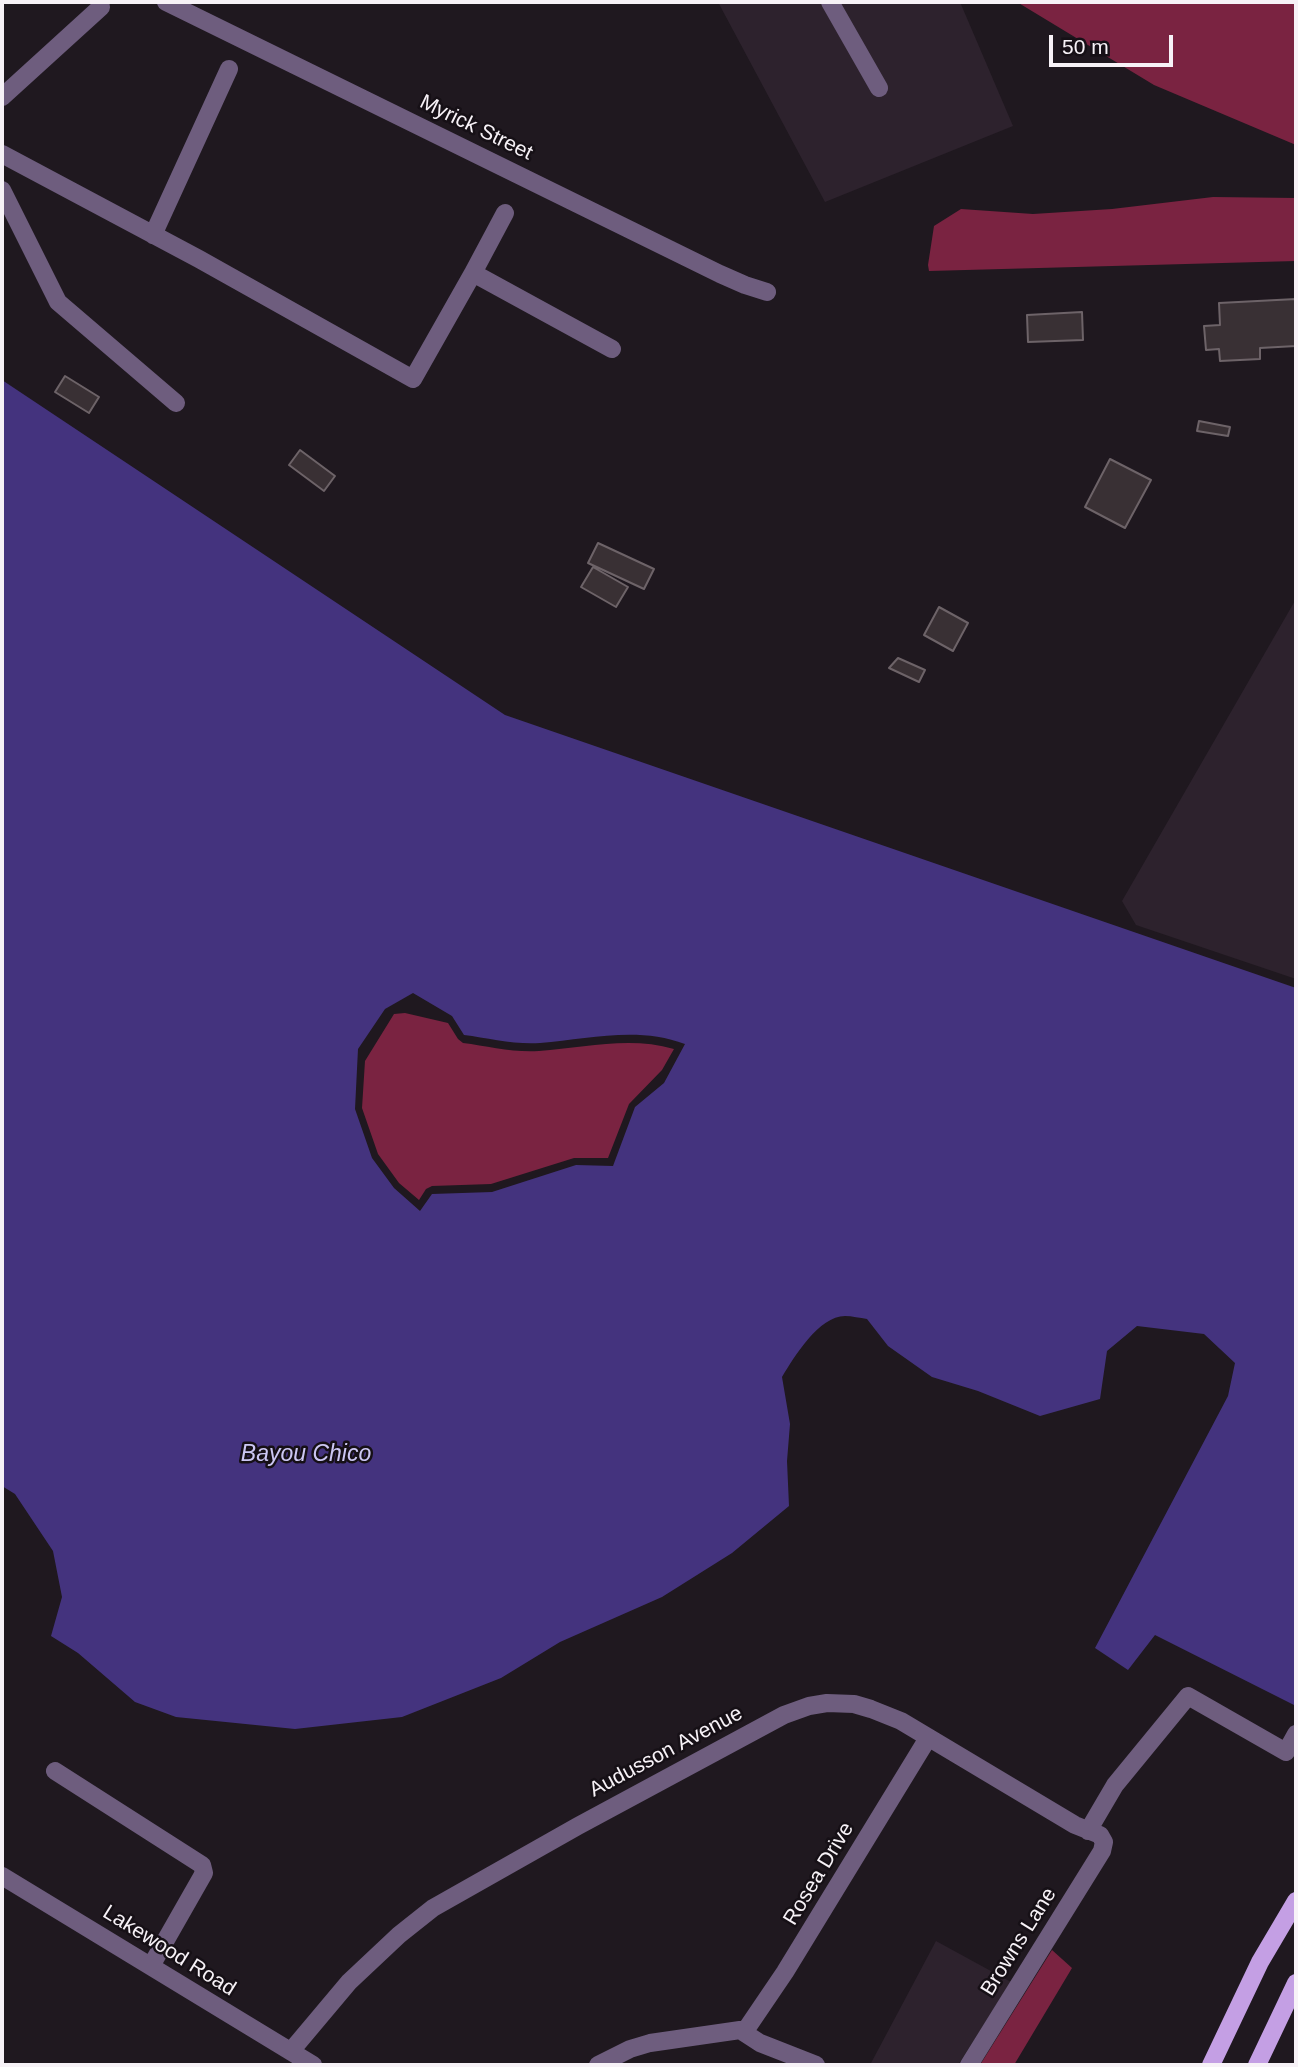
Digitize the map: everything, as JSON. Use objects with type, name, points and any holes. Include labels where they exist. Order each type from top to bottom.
[{"type":"main road","points":[[1211,2065],[1261,1962],[1296,1901]]},
{"type":"main road","points":[[1257,2065],[1296,1983]]},
{"type":"street","name":"Myrick Street","points":[[166,2],[733,279],[766,292]]},
{"type":"street","points":[[830,2],[879,88]]},
{"type":"street","points":[[2,97],[101,7]]},
{"type":"street","points":[[153,235],[229,69]]},
{"type":"street","points":[[2,154],[413,379],[505,213]]},
{"type":"street","points":[[2,190],[58,302],[176,403]]},
{"type":"street","points":[[473,273],[612,349]]},
{"type":"street","points":[[1088,1831],[1115,1785],[1188,1696],[1286,1752],[1296,1734]]},
{"type":"street","name":"Audusson Avenue","points":[[291,2051],[349,1982],[399,1935],[433,1908],[784,1715],[808,1706],[827,1703],[854,1704],[901,1721],[1088,1831],[1100,1835],[1104,1842]]},
{"type":"street","name":"Rosea Drive","points":[[745,2031],[785,1972],[928,1738]]},
{"type":"street","points":[[55,1770],[202,1865],[204,1873],[151,1966]]},
{"type":"street","name":"Browns Lane","points":[[969,2065],[1094,1863],[1104,1842]]},
{"type":"street","name":"Lakewood Road","points":[[2,1876],[313,2065]]},
{"type":"street","points":[[598,2065],[630,2049],[650,2043],[745,2031],[760,2043],[816,2065]]},
{"type":"shaded area","points":[[718,2],[960,2],[1013,126],[825,202]]},
{"type":"shaded area","points":[[1017,2],[1296,2],[1296,145],[1154,85]]},
{"type":"shaded area","points":[[1213,197],[1296,198],[1296,261],[929,271],[934,226],[961,209],[1033,214],[1112,209]]},
{"type":"shaded area","points":[[1296,599],[1296,979],[1136,925],[1122,901]]},
{"type":"shaded area","points":[[405,1013],[448,1023],[463,1043],[501,1049],[539,1051],[640,1043],[674,1049],[662,1070],[629,1104],[608,1158],[574,1158],[491,1184],[432,1186],[426,1189],[419,1200],[399,1183],[378,1154],[362,1108],[365,1061],[394,1014]]},
{"type":"shaded area","points":[[936,1941],[1011,1982],[958,2065],[870,2065]]},
{"type":"shaded area","points":[[1052,1950],[1072,1968],[1014,2065],[980,2065]]},
{"type":"water","name":"Bayou Chico","points":[[2,380],[505,715],[1296,988],[1296,1706],[1155,1635],[1128,1670],[1095,1648],[1228,1396],[1235,1363],[1204,1334],[1137,1326],[1107,1351],[1100,1399],[1040,1416],[978,1391],[932,1377],[888,1346],[867,1319],[848,1316],[835,1318],[808,1339],[782,1377],[790,1424],[787,1461],[789,1506],[732,1553],[662,1597],[560,1642],[501,1678],[402,1717],[295,1729],[176,1717],[135,1702],[78,1653],[51,1636],[62,1597],[53,1551],[15,1494],[2,1486]],"holes":[[[413,993],[452,1016],[464,1035],[512,1042],[540,1043],[631,1035],[685,1044],[664,1083],[635,1107],[613,1166],[576,1165],[492,1192],[432,1194],[420,1211],[394,1188],[372,1158],[355,1109],[358,1049],[385,1009]]]},
{"type":"building","points":[[1296,299],[1296,346],[1260,348],[1260,359],[1220,361],[1219,349],[1206,350],[1204,326],[1220,325],[1219,303]]},
{"type":"building","points":[[1082,312],[1083,340],[1028,342],[1027,315]]},
{"type":"building","points":[[65,376],[99,397],[89,413],[55,392]]},
{"type":"building","points":[[1199,421],[1230,427],[1228,436],[1197,431]]},
{"type":"building","points":[[300,450],[335,476],[324,491],[289,465]]},
{"type":"building","points":[[1110,459],[1151,480],[1125,528],[1085,507]]},
{"type":"building","points":[[598,543],[654,569],[644,589],[588,563]]},
{"type":"building","points":[[593,567],[628,587],[616,607],[581,587]]},
{"type":"building","points":[[939,607],[968,623],[953,651],[924,635]]},
{"type":"building","points":[[898,658],[925,670],[919,682],[889,668]]}]
